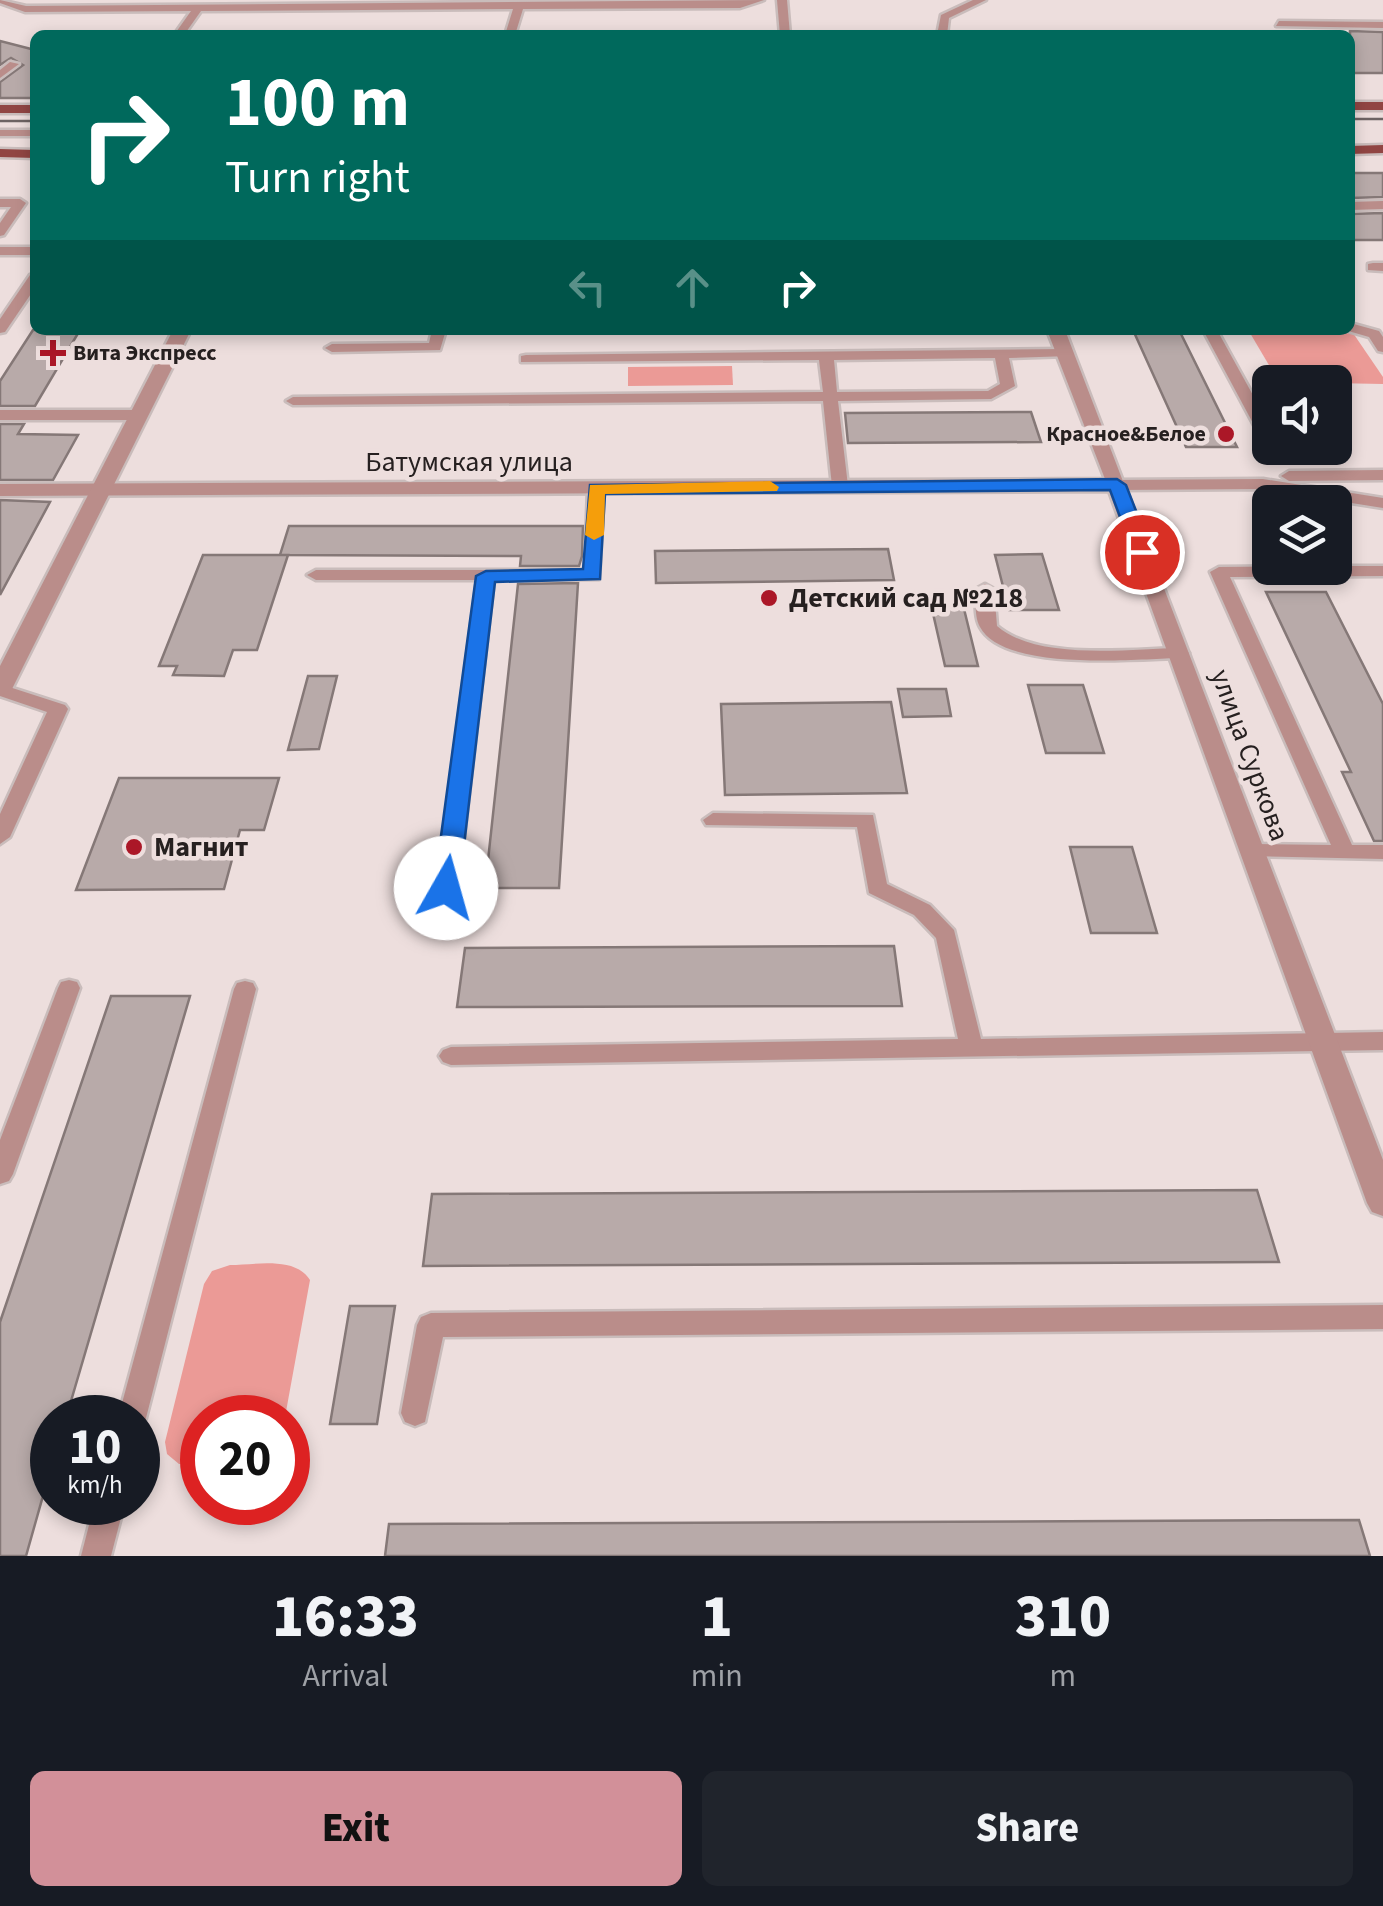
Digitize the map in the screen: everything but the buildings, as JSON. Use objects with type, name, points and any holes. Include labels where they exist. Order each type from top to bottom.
[{"type":"main road","points":[[1355,106],[1383,106]]},
{"type":"main road","points":[[0,109],[30,109]]},
{"type":"main road","points":[[1355,150],[1383,150]]},
{"type":"main road","points":[[0,154],[30,154]]},
{"type":"street","points":[[0,689],[179,335]]},
{"type":"street","name":"улица Суркова","points":[[1061,342],[1383,1203]]},
{"type":"street","name":"Батумская улица","points":[[0,490],[1117,485]]},
{"type":"lane","points":[[0,0],[25,9],[740,5],[758,0]]},
{"type":"lane","points":[[782,0],[785,30]]},
{"type":"lane","points":[[943,30],[944,17],[980,0]]},
{"type":"lane","points":[[512,30],[520,6]]},
{"type":"lane","points":[[183,30],[198,8]]},
{"type":"lane","points":[[1278,24],[1383,25]]},
{"type":"lane","points":[[0,75],[14,64]]},
{"type":"lane","points":[[0,133],[30,133]]},
{"type":"lane","points":[[0,204],[28,203]]},
{"type":"lane","points":[[0,232],[28,203]]},
{"type":"lane","points":[[1355,206],[1383,205]]},
{"type":"lane","points":[[0,251],[30,244]]},
{"type":"lane","points":[[0,329],[30,285]]},
{"type":"lane","points":[[1355,328],[1374,334],[1383,348]]},
{"type":"lane","points":[[332,348],[435,347],[438,335]]},
{"type":"lane","points":[[1213,335],[1252,407]]},
{"type":"lane","points":[[526,359],[1000,355],[1061,342]]},
{"type":"lane","points":[[293,401],[991,394],[1008,386],[1000,355]]},
{"type":"lane","points":[[826,356],[840,486]]},
{"type":"lane","points":[[0,415],[139,415]]},
{"type":"lane","points":[[1283,465],[1291,481],[1383,502]]},
{"type":"lane","points":[[1117,485],[1383,475]]},
{"type":"lane","points":[[316,575],[593,575],[596,488]]},
{"type":"lane","points":[[1344,851],[1219,572],[1383,571]]},
{"type":"lane","points":[[446,888],[486,576]]},
{"type":"lane","points":[[985,589],[985,616],[990,629],[1003,641],[1056,652],[1180,652]]},
{"type":"lane","points":[[0,689],[58,709],[0,837]]},
{"type":"lane","points":[[713,820],[866,820],[877,888],[922,910],[946,935],[972,1050]]},
{"type":"lane","points":[[1253,850],[1383,852]]},
{"type":"lane","points":[[0,1174],[68,988]]},
{"type":"lane","points":[[138,1395],[245,989]]},
{"type":"lane","points":[[450,1056],[1383,1042]]},
{"type":"lane","points":[[415,1412],[432,1325],[1383,1317]]},
{"type":"lane","points":[[96,1556],[104,1525]]},
{"type":"shaded area","points":[[1251,335],[1354,335],[1383,377],[1383,384],[1352,383],[1352,365],[1269,365]]},
{"type":"shaded area","points":[[732,366],[733,385],[628,386],[628,367]]},
{"type":"shaded area","points":[[230,1265],[285,1265],[303,1272],[310,1280],[289,1395],[180,1395],[179,1464],[167,1454],[165,1442],[204,1284],[212,1271]]},
{"type":"tram line","points":[[1355,119],[1383,119]]},
{"type":"tram line","points":[[0,121],[30,121]]},
{"type":"slow traffic","points":[[594,535],[596,488],[770,487]]},
{"type":"place","name":"Вита Экспресс","points":[[53,353]]},
{"type":"place","name":"Красное&Белое","points":[[1226,434]]},
{"type":"place","name":"Детский сад №218","points":[[769,598]]},
{"type":"place","name":"Магнит","points":[[134,847]]},
{"type":"route","points":[[446,888],[486,576],[593,575],[596,488],[1117,485],[1142,552]]}]
